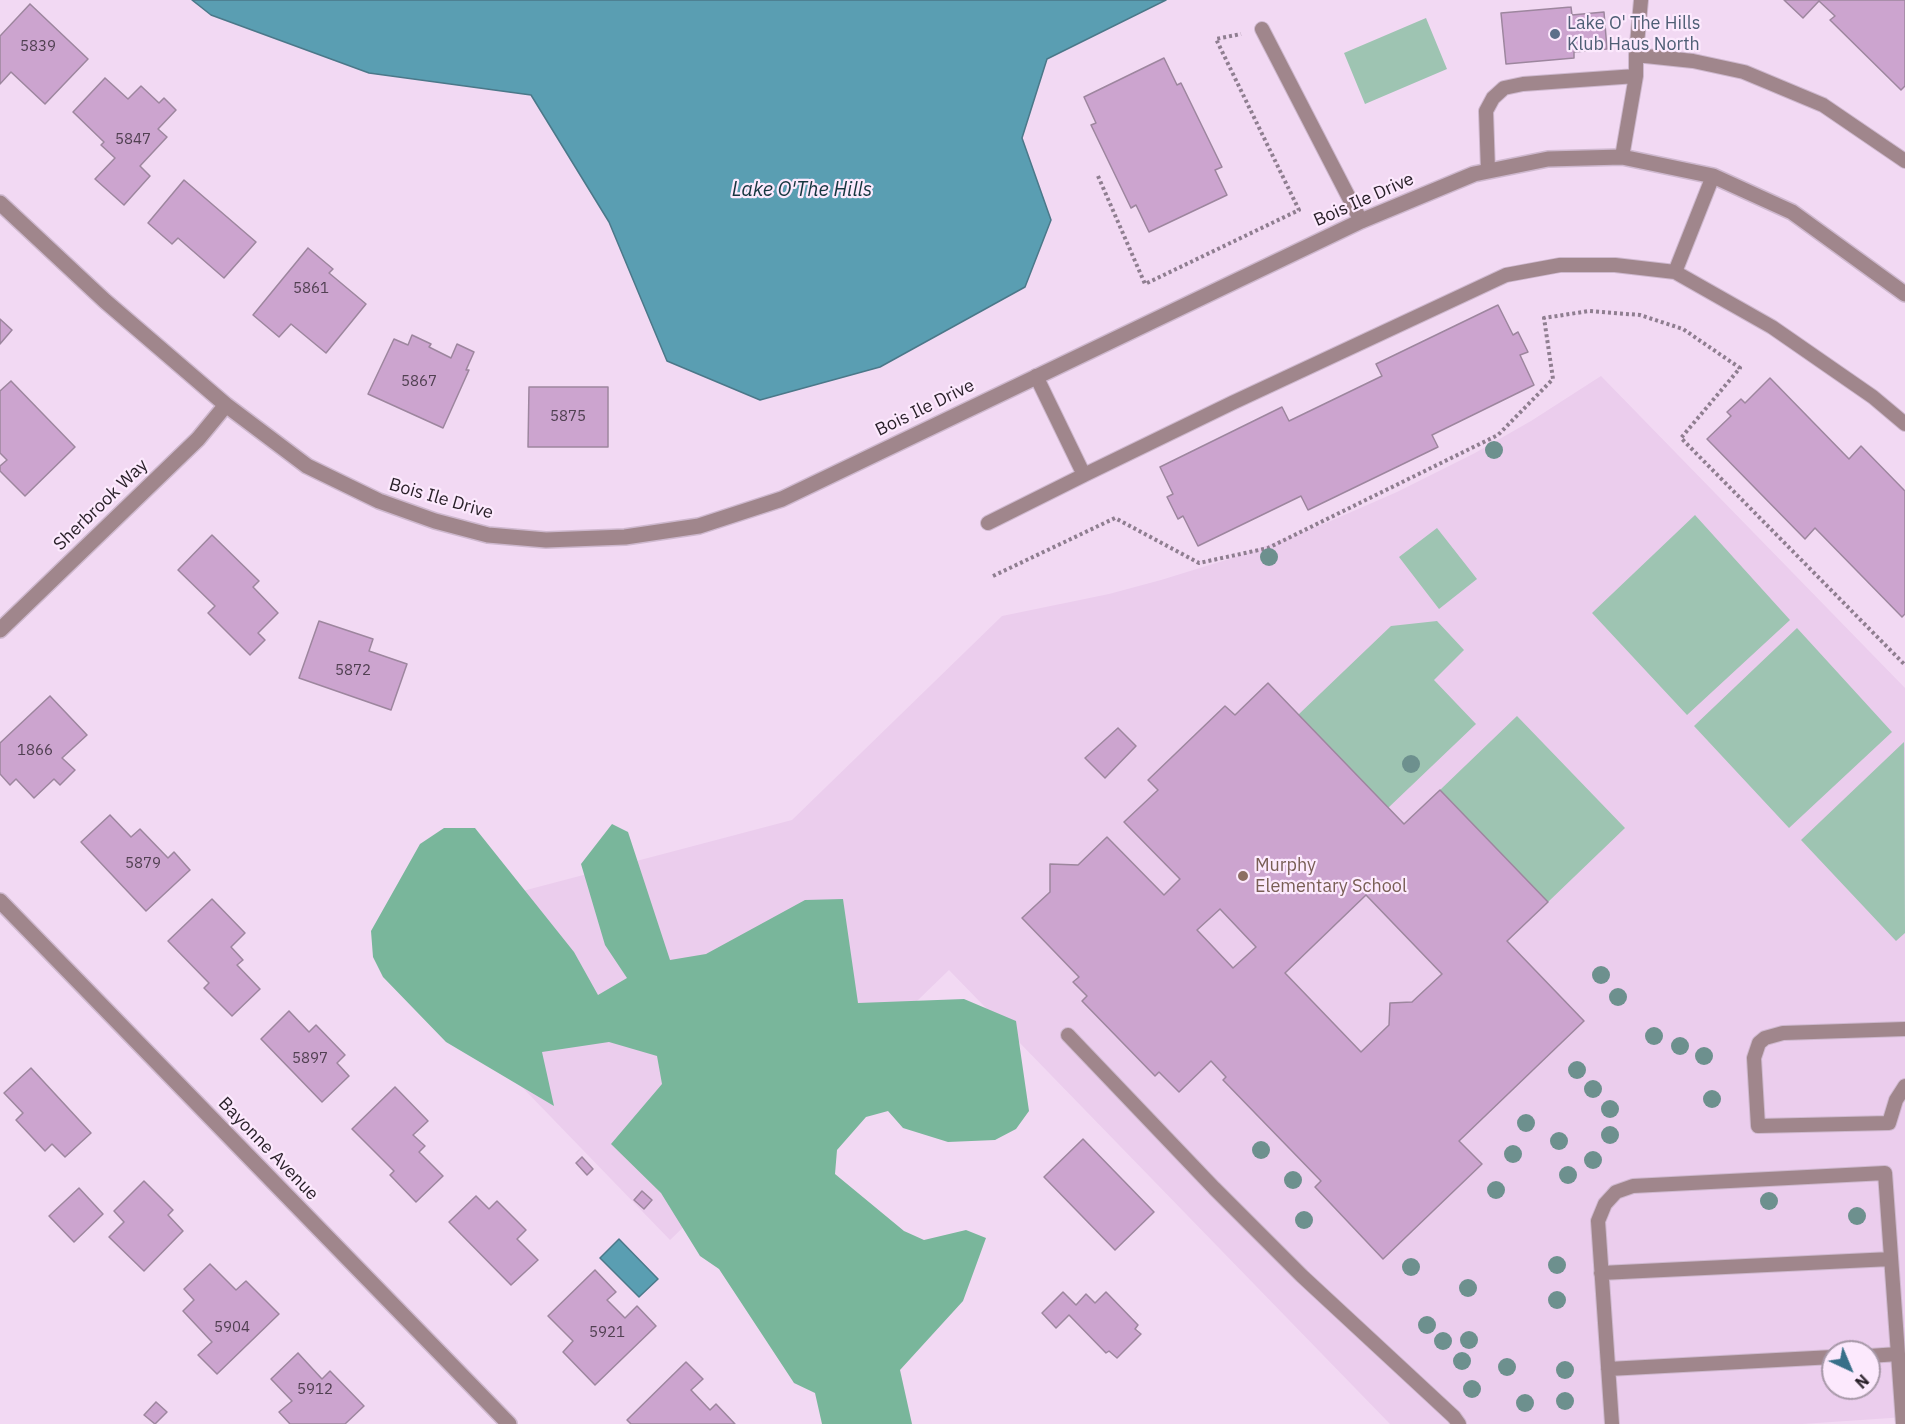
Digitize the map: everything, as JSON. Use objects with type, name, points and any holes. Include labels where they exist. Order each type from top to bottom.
[{"type":"street","name":"Bois Ile Drive","points":[[0,203],[105,301],[226,405],[307,466],[379,501],[435,521],[488,534],[546,540],[625,537],[699,526],[782,499],[1360,221],[1474,174],[1548,159],[1622,157],[1713,176],[1792,212],[1905,294]]},
{"type":"street","name":"Sherbrook Way","points":[[0,630],[198,439],[226,405]]},
{"type":"street","name":"Bayonne Avenue","points":[[0,901],[509,1424]]},
{"type":"lane","points":[[1622,157],[1636,76],[1641,0]]},
{"type":"lane","points":[[1262,29],[1360,221]]},
{"type":"lane","points":[[1636,55],[1693,61],[1744,72],[1823,105],[1905,160]]},
{"type":"lane","points":[[1488,171],[1486,111],[1493,98],[1504,88],[1523,84],[1636,76]]},
{"type":"lane","points":[[1675,272],[1713,176]]},
{"type":"lane","points":[[988,523],[1232,403],[1506,274],[1560,265],[1615,265],[1675,272],[1772,327],[1873,397],[1905,424]]},
{"type":"lane","points":[[1036,376],[1084,475]]},
{"type":"lane","points":[[1905,1029],[1783,1034],[1765,1038],[1759,1043],[1754,1058],[1758,1126],[1888,1123],[1896,1100],[1905,1086]]},
{"type":"lane","points":[[1068,1035],[1206,1180],[1302,1276],[1459,1424]]},
{"type":"lane","points":[[1612,1424],[1598,1221],[1605,1204],[1616,1192],[1633,1186],[1884,1173],[1903,1424]]},
{"type":"lane","points":[[1601,1273],[1891,1259]]},
{"type":"lane","points":[[1881,1355],[1898,1354]]},
{"type":"lane","points":[[1608,1369],[1821,1358]]},
{"type":"path","points":[[1098,176],[1145,284],[1299,210],[1216,39],[1262,29]]},
{"type":"path","points":[[993,576],[1115,518],[1199,562],[1268,548],[1498,435],[1553,380],[1544,318],[1589,311],[1640,315],[1683,329],[1740,368],[1681,438],[1905,664]]},
{"type":"shaded area","name":"Murphy Elementary School","points":[[1601,376],[1905,688],[1905,1417],[1802,1424],[1390,1424],[949,970],[670,1240],[371,931],[792,820],[1002,616],[1109,594],[1242,555],[1326,523],[1397,492],[1475,453],[1531,421]]},
{"type":"green space","points":[[1426,18],[1447,69],[1365,104],[1344,53]]},
{"type":"green space","points":[[1695,515],[1790,620],[1687,715],[1592,613]]},
{"type":"green space","points":[[1437,528],[1477,579],[1439,609],[1399,557]]},
{"type":"green space","points":[[1437,621],[1464,650],[1434,680],[1476,724],[1388,808],[1298,715],[1391,626]]},
{"type":"green space","points":[[1797,628],[1892,732],[1789,828],[1694,726]]},
{"type":"green space","points":[[1517,716],[1625,828],[1548,902],[1440,790]]},
{"type":"green space","points":[[1904,742],[1905,933],[1896,941],[1801,840]]},
{"type":"green space","points":[[612,824],[628,832],[670,960],[706,954],[805,900],[843,899],[858,1003],[964,999],[1016,1021],[1029,1111],[1016,1129],[995,1140],[948,1142],[903,1128],[888,1111],[866,1117],[837,1150],[835,1174],[904,1231],[924,1240],[966,1230],[986,1238],[963,1301],[900,1370],[912,1424],[822,1424],[815,1393],[794,1383],[719,1269],[700,1256],[661,1193],[611,1144],[662,1084],[657,1056],[609,1042],[542,1052],[554,1106],[446,1042],[383,977],[373,957],[371,931],[420,844],[444,828],[475,828],[574,952],[598,995],[627,978],[605,945],[581,864]]},
{"type":"water","name":"Lake O'The Hills","points":[[192,0],[1166,0],[1047,59],[1022,138],[1051,220],[1025,287],[880,367],[760,400],[667,361],[609,222],[531,95],[369,73],[211,15]]},
{"type":"water","points":[[619,1239],[658,1279],[639,1297],[600,1258]]},
{"type":"building","points":[[1784,0],[1905,0],[1905,86],[1901,90],[1830,20],[1835,16],[1819,1],[1803,18]]},
{"type":"building","points":[[30,4],[88,59],[45,104],[11,72],[0,84],[0,36]]},
{"type":"building","name":"Lake O' The Hills Klub Haus North","points":[[1571,7],[1572,15],[1604,12],[1607,49],[1574,52],[1574,58],[1506,64],[1501,13]]},
{"type":"building","points":[[1164,58],[1177,85],[1181,83],[1222,167],[1215,170],[1227,195],[1149,232],[1136,205],[1131,208],[1091,125],[1096,123],[1084,97]]},
{"type":"building","points":[[105,78],[128,99],[141,86],[159,103],[164,98],[176,110],[158,129],[167,137],[140,166],[150,176],[124,205],[95,179],[115,158],[101,145],[104,142],[73,112]]},
{"type":"building","points":[[184,180],[256,242],[224,278],[178,238],[172,244],[148,223]]},
{"type":"building","points":[[308,248],[333,269],[329,273],[366,304],[326,353],[291,324],[279,337],[253,315]]},
{"type":"building","points":[[1498,305],[1513,335],[1518,332],[1528,352],[1520,355],[1534,385],[1432,435],[1438,447],[1308,510],[1301,496],[1198,546],[1183,516],[1178,519],[1167,497],[1173,494],[1160,467],[1282,407],[1289,421],[1382,376],[1376,364]]},
{"type":"building","points":[[0,319],[12,330],[0,344]]},
{"type":"building","points":[[412,335],[431,344],[429,347],[451,358],[457,344],[474,352],[466,370],[469,370],[443,428],[368,394],[394,339],[408,345]]},
{"type":"building","points":[[1770,378],[1849,459],[1861,446],[1905,491],[1905,614],[1902,617],[1815,528],[1805,539],[1707,439],[1731,416],[1727,412],[1741,399],[1745,403]]},
{"type":"building","points":[[11,381],[75,447],[25,496],[0,471],[0,466],[7,460],[0,453],[0,391]]},
{"type":"building","points":[[529,387],[608,387],[608,447],[528,447]]},
{"type":"building","points":[[212,535],[259,581],[253,587],[278,613],[258,633],[265,640],[250,655],[208,613],[215,606],[178,570]]},
{"type":"building","points":[[319,621],[373,639],[369,651],[407,664],[391,710],[299,678]]},
{"type":"building","points":[[1268,683],[1404,824],[1440,790],[1548,902],[1507,941],[1584,1021],[1459,1141],[1482,1164],[1383,1259],[1315,1187],[1321,1181],[1223,1080],[1226,1077],[1211,1061],[1179,1092],[1159,1072],[1155,1076],[1082,1001],[1087,996],[1073,982],[1079,977],[1022,918],[1050,892],[1050,864],[1078,865],[1107,837],[1164,895],[1180,879],[1124,822],[1158,790],[1148,780],[1225,706],[1235,715]],"holes":[[[1366,895],[1442,974],[1412,1002],[1390,1003],[1389,1025],[1361,1052],[1285,973]],[[1220,909],[1256,947],[1233,968],[1197,930]]]},
{"type":"building","points":[[50,696],[87,735],[62,758],[75,770],[60,785],[54,779],[34,798],[16,779],[10,785],[0,774],[0,743]]},
{"type":"building","points":[[1118,728],[1136,746],[1105,778],[1085,758]]},
{"type":"building","points":[[110,815],[131,837],[140,829],[168,858],[174,852],[190,870],[146,911],[81,842]]},
{"type":"building","points":[[212,899],[245,933],[231,947],[243,960],[237,965],[260,989],[232,1016],[204,988],[209,983],[168,941]]},
{"type":"building","points":[[289,1011],[309,1032],[316,1025],[345,1055],[337,1063],[349,1076],[322,1102],[261,1039]]},
{"type":"building","points":[[31,1068],[91,1133],[65,1157],[52,1144],[45,1151],[16,1120],[23,1113],[4,1093]]},
{"type":"building","points":[[395,1087],[428,1121],[413,1135],[425,1146],[419,1152],[443,1176],[416,1202],[390,1175],[394,1171],[352,1129]]},
{"type":"building","points":[[1083,1139],[1154,1212],[1115,1250],[1044,1177]]},
{"type":"building","points":[[582,1157],[593,1169],[587,1175],[576,1163]]},
{"type":"building","points":[[144,1181],[173,1210],[168,1215],[183,1231],[144,1271],[109,1237],[124,1222],[114,1211]]},
{"type":"building","points":[[79,1188],[103,1214],[74,1242],[49,1216]]},
{"type":"building","points":[[642,1191],[652,1200],[644,1209],[634,1200]]},
{"type":"building","points":[[476,1196],[489,1209],[497,1201],[526,1230],[517,1239],[538,1260],[511,1285],[449,1222]]},
{"type":"building","points":[[210,1264],[236,1290],[246,1281],[279,1314],[217,1374],[198,1355],[212,1342],[183,1311],[194,1300],[184,1289]]},
{"type":"building","points":[[595,1270],[616,1292],[607,1300],[625,1318],[637,1306],[656,1326],[595,1385],[563,1352],[573,1341],[548,1316]]},
{"type":"building","points":[[1063,1292],[1076,1305],[1086,1294],[1095,1303],[1106,1292],[1138,1325],[1135,1329],[1141,1334],[1117,1358],[1109,1351],[1106,1353],[1069,1315],[1056,1328],[1042,1313]]},
{"type":"building","points":[[298,1353],[322,1379],[330,1371],[364,1406],[345,1424],[290,1424],[279,1412],[292,1401],[271,1379]]},
{"type":"building","points":[[686,1362],[703,1379],[691,1390],[710,1410],[716,1404],[735,1424],[631,1424],[627,1420]]},
{"type":"building","points":[[156,1402],[167,1412],[155,1424],[144,1415]]},
{"type":"place","name":"Lake O' The Hills Klub Haus North","points":[[1555,34]]},
{"type":"place","name":"Murphy Elementary School","points":[[1243,876]]}]
